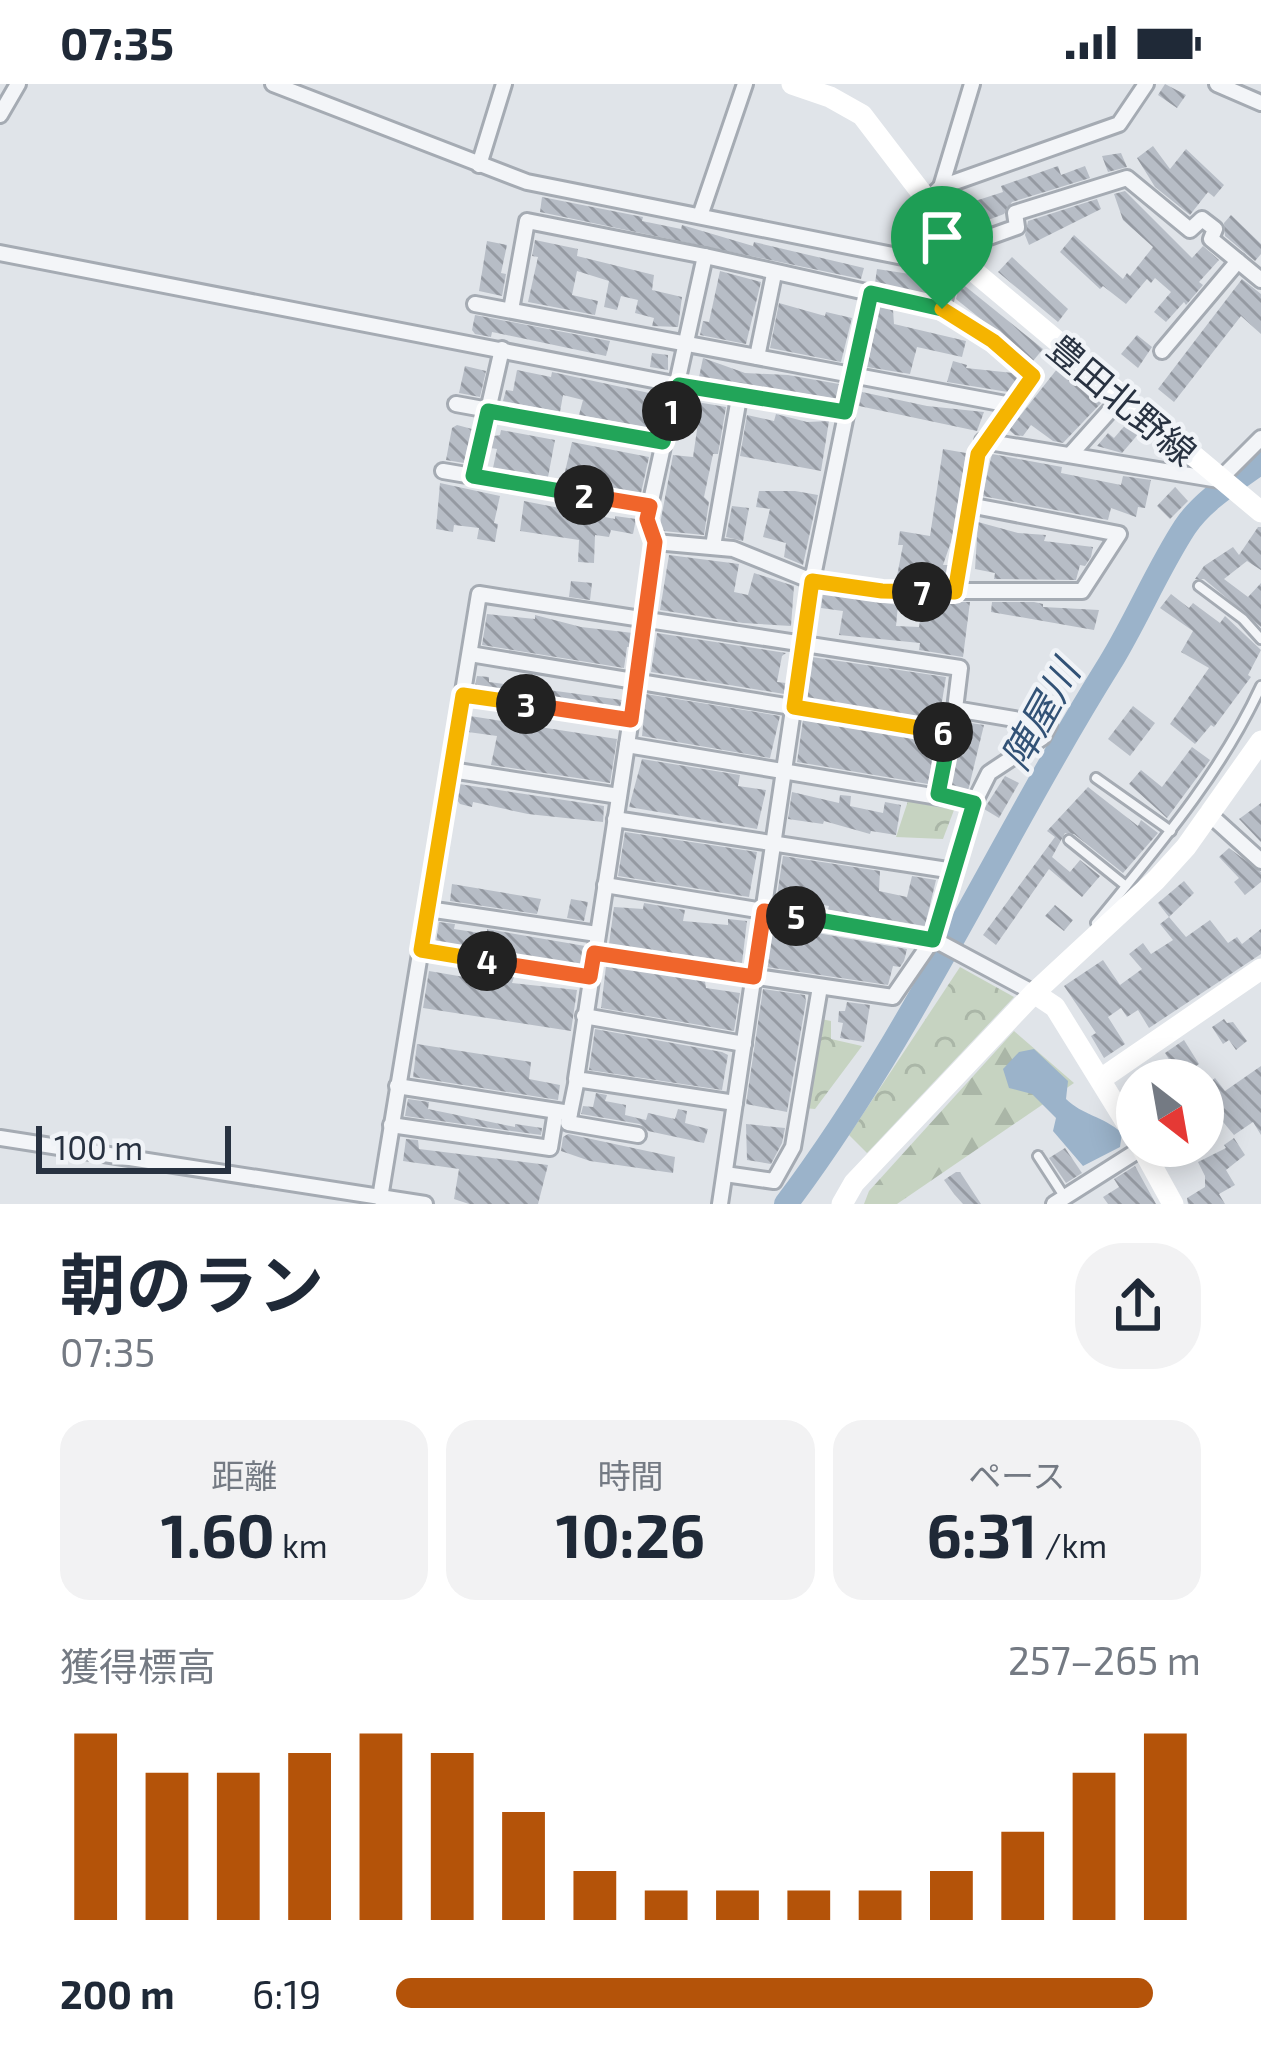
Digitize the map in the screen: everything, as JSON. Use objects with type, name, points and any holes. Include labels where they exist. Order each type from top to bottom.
[{"type":"main road","name":"豊田北野線","points":[[792,84],[862,115],[934,194],[977,274],[1257,510]]},
{"type":"main road","points":[[842,1204],[854,1183],[1034,993],[1156,880],[1261,741]]},
{"type":"main road","points":[[1101,1079],[1261,969]]},
{"type":"main road","points":[[1034,993],[1055,1007],[1116,1104]]},
{"type":"main road","points":[[1153,1167],[1174,1204]]},
{"type":"street","points":[[0,115],[18,84]]},
{"type":"street","points":[[273,84],[527,182],[908,258],[972,84]]},
{"type":"street","points":[[479,165],[504,84]]},
{"type":"street","points":[[700,216],[745,84]]},
{"type":"street","points":[[934,194],[1119,124],[1146,84]]},
{"type":"street","points":[[1217,84],[1261,103]]},
{"type":"street","points":[[942,309],[960,248],[1017,227],[1015,213],[1127,178],[1190,230],[1202,219],[1215,229],[1211,239],[1261,280]]},
{"type":"street","points":[[512,310],[527,221],[942,309],[993,341],[1033,376],[983,441],[955,592]]},
{"type":"street","points":[[0,253],[679,385],[845,412]]},
{"type":"street","points":[[391,1124],[550,1148],[577,1079],[646,620],[655,542],[647,519],[705,256]]},
{"type":"street","points":[[1162,351],[1238,261]]},
{"type":"street","points":[[757,357],[774,274]]},
{"type":"street","points":[[720,1204],[812,581],[871,293]]},
{"type":"street","points":[[475,304],[1011,405]]},
{"type":"street","points":[[473,476],[502,349]]},
{"type":"street","points":[[713,546],[740,392]]},
{"type":"street","points":[[1070,455],[1120,398]]},
{"type":"street","points":[[456,404],[663,442]]},
{"type":"street","points":[[983,441],[1219,480],[1261,438]]},
{"type":"street","points":[[443,471],[650,506]]},
{"type":"street","points":[[655,542],[733,549],[812,581],[882,591],[1082,591],[1119,534],[969,505]]},
{"type":"street","points":[[380,1198],[479,594],[960,668],[938,794]]},
{"type":"street","points":[[470,654],[950,733]]},
{"type":"street","points":[[463,695],[631,720]]},
{"type":"street","points":[[594,953],[893,997],[938,941],[974,803],[989,773],[1042,738],[1049,725],[955,709]]},
{"type":"street","points":[[626,746],[974,803]]},
{"type":"street","points":[[451,770],[619,796]]},
{"type":"street","points":[[1209,814],[1261,861]]},
{"type":"street","points":[[615,820],[954,871]]},
{"type":"street","points":[[605,885],[938,941],[1034,993]]},
{"type":"street","points":[[428,909],[597,934]]},
{"type":"street","points":[[421,950],[590,977]]},
{"type":"street","points":[[725,1174],[774,1181],[793,1147],[820,987]]},
{"type":"street","points":[[584,1016],[744,1044]]},
{"type":"street","points":[[577,1079],[735,1103]]},
{"type":"street","points":[[398,1086],[563,1112]]},
{"type":"street","points":[[563,1112],[568,1123],[638,1135]]},
{"type":"street","points":[[0,1138],[425,1204]]},
{"type":"street","points":[[1059,1200],[1116,1161]]},
{"type":"lane","points":[[1199,586],[1261,639]]},
{"type":"lane","points":[[1099,935],[1095,925],[1216,767],[1261,686]]},
{"type":"lane","points":[[1096,778],[1171,831]]},
{"type":"lane","points":[[1069,840],[1126,886]]},
{"type":"lane","points":[[1038,1156],[1059,1200]]},
{"type":"green space","points":[[908,801],[954,810],[943,839],[896,837]]},
{"type":"green space","points":[[960,967],[1014,997],[867,1153],[849,1135]]},
{"type":"green space","points":[[821,1019],[831,1021],[831,1039],[862,1046],[815,1109],[804,1108]]},
{"type":"green space","points":[[1014,1031],[1074,1083],[897,1204],[864,1204],[869,1191]]},
{"type":"water","points":[[1034,1049],[1068,1081],[1066,1099],[1116,1129],[1116,1149],[1083,1166],[1053,1131],[1056,1118],[1032,1094],[1009,1088],[1003,1069],[1019,1052]]},
{"type":"building","points":[[1165,84],[1186,95],[1177,108],[1158,95]]},
{"type":"building","points":[[1153,146],[1170,169],[1186,149],[1224,185],[1214,197],[1208,192],[1190,215],[1155,187],[1137,158]]},
{"type":"building","points":[[1121,153],[1127,167],[1108,172],[1102,156]]},
{"type":"building","points":[[1058,166],[1061,175],[1085,166],[1090,178],[1012,202],[1004,214],[980,223],[972,202]]},
{"type":"building","points":[[1125,191],[1192,258],[1203,246],[1219,260],[1186,305],[1184,302],[1166,322],[1154,312],[1171,292],[1155,278],[1151,283],[1147,279],[1126,304],[1103,286],[1100,289],[1060,252],[1074,235],[1123,279],[1127,273],[1130,276],[1153,247],[1123,220],[1114,194]]},
{"type":"building","points":[[542,197],[864,268],[861,279],[540,212]]},
{"type":"building","points":[[1097,199],[1101,209],[1029,245],[1028,221]]},
{"type":"building","points":[[1231,215],[1261,244],[1255,261],[1225,236],[1224,223]]},
{"type":"building","points":[[535,240],[654,275],[652,290],[682,297],[678,327],[652,326],[654,318],[635,313],[638,300],[621,296],[617,310],[604,307],[609,281],[577,271],[572,295],[598,301],[595,315],[528,302],[538,257],[532,256]]},
{"type":"building","points":[[487,241],[507,245],[502,296],[479,291]]},
{"type":"building","points":[[1012,257],[1068,309],[1058,322],[998,272]]},
{"type":"building","points":[[877,269],[936,278],[933,295],[875,283]]},
{"type":"building","points":[[720,271],[761,282],[746,344],[700,335],[703,321],[709,322]]},
{"type":"building","points":[[1242,279],[1261,294],[1261,334],[1241,316],[1174,402],[1158,389]]},
{"type":"building","points":[[960,282],[1043,349],[1033,361],[956,299]]},
{"type":"building","points":[[779,303],[852,318],[841,362],[770,348]]},
{"type":"building","points":[[880,307],[893,310],[894,324],[966,341],[962,357],[917,347],[910,374],[867,367]]},
{"type":"building","points":[[475,315],[610,341],[606,356],[492,332],[491,337],[475,334]]},
{"type":"building","points":[[1137,335],[1152,347],[1138,368],[1121,354]]},
{"type":"building","points":[[652,353],[668,355],[668,370],[650,367]]},
{"type":"building","points":[[703,358],[745,373],[839,384],[838,399],[699,377]]},
{"type":"building","points":[[953,361],[1018,378],[1008,392],[947,382]]},
{"type":"building","points":[[1061,364],[1104,400],[1063,443],[1031,425],[1023,436],[1015,435],[1009,430]]},
{"type":"building","points":[[465,366],[486,371],[480,397],[459,393]]},
{"type":"building","points":[[517,370],[551,377],[552,372],[663,396],[655,429],[579,415],[583,400],[563,395],[560,412],[503,401],[506,390],[513,391]]},
{"type":"building","points":[[862,392],[984,412],[977,431],[859,406]]},
{"type":"building","points":[[685,400],[726,407],[704,497],[709,502],[704,535],[663,531],[660,524],[673,455],[693,457],[698,423],[681,420]]},
{"type":"building","points":[[776,414],[807,422],[829,421],[821,471],[740,456],[747,415],[774,421]]},
{"type":"building","points":[[1128,422],[1140,432],[1122,453],[1097,446],[1108,433],[1114,438]]},
{"type":"building","points":[[452,428],[472,429],[464,463],[446,460]]},
{"type":"building","points":[[501,430],[555,440],[548,477],[493,468],[497,449],[491,448]]},
{"type":"building","points":[[572,442],[649,457],[641,493],[563,480]]},
{"type":"building","points":[[943,449],[966,453],[953,536],[943,565],[948,565],[946,580],[897,576],[903,545],[898,545],[900,531],[930,536]]},
{"type":"building","points":[[992,454],[1062,467],[1061,473],[1121,485],[1123,476],[1151,480],[1145,508],[1138,507],[1136,517],[1111,508],[1108,520],[982,496]]},
{"type":"building","points":[[440,483],[500,496],[495,542],[477,539],[479,528],[436,529]]},
{"type":"building","points":[[1175,487],[1188,501],[1170,519],[1157,506]]},
{"type":"building","points":[[759,491],[818,495],[803,565],[784,557],[786,543],[763,537],[770,509],[756,507]]},
{"type":"building","points":[[524,501],[636,519],[633,534],[611,530],[609,537],[595,535],[594,563],[578,562],[579,540],[520,531]]},
{"type":"building","points":[[732,506],[749,508],[743,541],[726,537]]},
{"type":"building","points":[[978,522],[1046,535],[1044,541],[1093,547],[1091,557],[1085,566],[1080,565],[1076,580],[994,579],[995,573],[975,569]]},
{"type":"building","points":[[1258,527],[1261,570],[1247,561],[1224,579],[1248,597],[1261,583],[1261,627],[1204,579],[1195,579],[1204,566],[1233,547],[1239,555]]},
{"type":"building","points":[[669,555],[739,564],[734,592],[748,595],[754,573],[794,586],[791,626],[660,610]]},
{"type":"building","points":[[571,581],[592,583],[590,600],[569,597]]},
{"type":"building","points":[[823,594],[898,605],[896,626],[919,627],[923,602],[970,602],[963,657],[919,650],[920,643],[839,635],[843,611],[821,608]]},
{"type":"building","points":[[1171,594],[1220,623],[1225,616],[1261,650],[1251,677],[1214,727],[1195,744],[1170,724],[1209,668],[1181,652],[1193,631],[1160,608]]},
{"type":"building","points":[[992,602],[1099,610],[1094,630],[991,612]]},
{"type":"building","points":[[487,614],[535,619],[535,615],[633,633],[624,668],[482,645]]},
{"type":"building","points":[[657,633],[786,653],[777,682],[786,683],[784,694],[651,672]]},
{"type":"building","points":[[812,657],[946,677],[939,720],[807,698]]},
{"type":"building","points":[[477,676],[489,677],[489,682],[622,700],[620,707],[475,685]]},
{"type":"building","points":[[646,694],[780,716],[770,758],[642,736]]},
{"type":"building","points":[[1133,706],[1155,723],[1130,756],[1108,739]]},
{"type":"building","points":[[470,716],[617,739],[610,783],[491,765],[497,736],[468,732]]},
{"type":"building","points":[[803,720],[935,742],[928,784],[797,762]]},
{"type":"building","points":[[964,722],[984,725],[968,791],[950,788]]},
{"type":"building","points":[[1192,747],[1210,760],[1167,818],[1129,784],[1141,770],[1162,787]]},
{"type":"building","points":[[642,759],[740,775],[738,786],[766,790],[757,829],[629,807]]},
{"type":"building","points":[[1005,776],[1019,783],[999,818],[984,809]]},
{"type":"building","points":[[459,784],[604,806],[603,822],[473,802],[472,807],[460,804]]},
{"type":"building","points":[[1088,787],[1138,826],[1141,820],[1158,833],[1123,873],[1074,834],[1065,833],[1052,857],[1070,872],[1080,860],[1100,876],[1082,897],[1049,869],[996,945],[983,935],[1055,837],[1047,831]]},
{"type":"building","points":[[792,792],[839,803],[840,795],[851,796],[850,806],[883,813],[885,802],[901,805],[896,835],[788,819]]},
{"type":"building","points":[[1261,803],[1261,842],[1239,819]]},
{"type":"building","points":[[625,832],[757,852],[749,897],[618,876]]},
{"type":"building","points":[[1229,848],[1261,872],[1261,882],[1245,895],[1234,882],[1239,878],[1219,857]]},
{"type":"building","points":[[783,856],[880,871],[879,891],[907,897],[912,876],[936,880],[925,926],[787,899],[776,902]]},
{"type":"building","points":[[1184,881],[1194,893],[1169,917],[1158,903]]},
{"type":"building","points":[[452,884],[541,899],[537,914],[450,901]]},
{"type":"building","points":[[571,899],[588,902],[584,921],[567,918]]},
{"type":"building","points":[[644,903],[685,910],[683,921],[728,925],[728,919],[747,921],[742,963],[609,944],[614,907],[643,909]]},
{"type":"building","points":[[1055,905],[1073,920],[1064,931],[1045,916]]},
{"type":"building","points":[[1169,917],[1186,937],[1210,920],[1228,943],[1237,937],[1242,944],[1261,929],[1261,954],[1149,1028],[1138,1010],[1127,1017],[1121,1008],[1108,1017],[1125,1044],[1104,1058],[1091,1036],[1096,1033],[1064,986],[1103,960],[1120,985],[1142,969],[1129,954],[1143,943],[1151,954],[1173,940],[1160,924]]},
{"type":"building","points":[[439,922],[455,924],[454,929],[487,934],[487,929],[585,946],[580,964],[436,942]]},
{"type":"building","points":[[773,925],[907,949],[900,967],[893,966],[888,985],[766,967]]},
{"type":"building","points":[[606,966],[705,981],[706,988],[740,993],[734,1031],[601,1008]]},
{"type":"building","points":[[429,971],[476,979],[477,971],[514,977],[512,983],[577,990],[571,1031],[423,1008]]},
{"type":"building","points":[[763,989],[805,995],[787,1112],[746,1104]]},
{"type":"building","points":[[847,1002],[870,1005],[864,1042],[840,1038],[839,1011],[845,1011]]},
{"type":"building","points":[[1224,1019],[1233,1022],[1247,1041],[1236,1050],[1229,1040],[1223,1044],[1212,1027]]},
{"type":"building","points":[[595,1029],[722,1052],[728,1055],[722,1090],[589,1070]]},
{"type":"building","points":[[1184,1040],[1196,1059],[1169,1059],[1165,1053]]},
{"type":"building","points":[[417,1044],[531,1062],[529,1079],[560,1085],[558,1100],[413,1077]]},
{"type":"building","points":[[1261,1066],[1261,1135],[1253,1122],[1234,1135],[1224,1123],[1225,1091]]},
{"type":"building","points":[[596,1093],[607,1095],[605,1101],[626,1105],[625,1115],[646,1120],[648,1113],[675,1119],[678,1109],[687,1111],[685,1123],[708,1129],[704,1143],[648,1131],[640,1124],[581,1114],[583,1106],[593,1107]]},
{"type":"building","points":[[408,1099],[429,1102],[428,1109],[542,1128],[541,1135],[405,1116]]},
{"type":"building","points":[[746,1124],[785,1128],[771,1164],[747,1160]]},
{"type":"building","points":[[568,1134],[675,1157],[673,1173],[590,1161],[561,1151]]},
{"type":"building","points":[[1234,1138],[1245,1155],[1226,1170],[1235,1185],[1219,1194],[1225,1204],[1188,1204],[1187,1198],[1205,1187],[1200,1167],[1224,1167],[1224,1145]]},
{"type":"building","points":[[406,1139],[418,1140],[419,1149],[548,1165],[538,1204],[469,1204],[454,1199],[459,1169],[403,1161]]},
{"type":"building","points":[[1065,1148],[1082,1173],[1066,1183],[1049,1158]]},
{"type":"building","points":[[1136,1167],[1156,1204],[1108,1204],[1103,1197],[1119,1187],[1114,1179]]},
{"type":"building","points":[[956,1172],[981,1204],[963,1204],[954,1194],[944,1180]]},
{"type":"waterway","name":"陣屋川","points":[[786,1204],[875,1073],[1185,527],[1210,500],[1261,462]]},
{"type":"route","points":[[871,293],[942,309],[993,341],[1033,376],[978,454],[955,592],[882,591],[812,581],[794,707],[950,733],[938,794],[974,803],[933,940],[764,911],[754,977],[594,953],[590,977],[421,950],[463,695],[631,720],[646,620],[655,542],[647,519],[650,506],[473,476],[488,411],[663,442],[679,385],[845,412],[871,293]]}]
